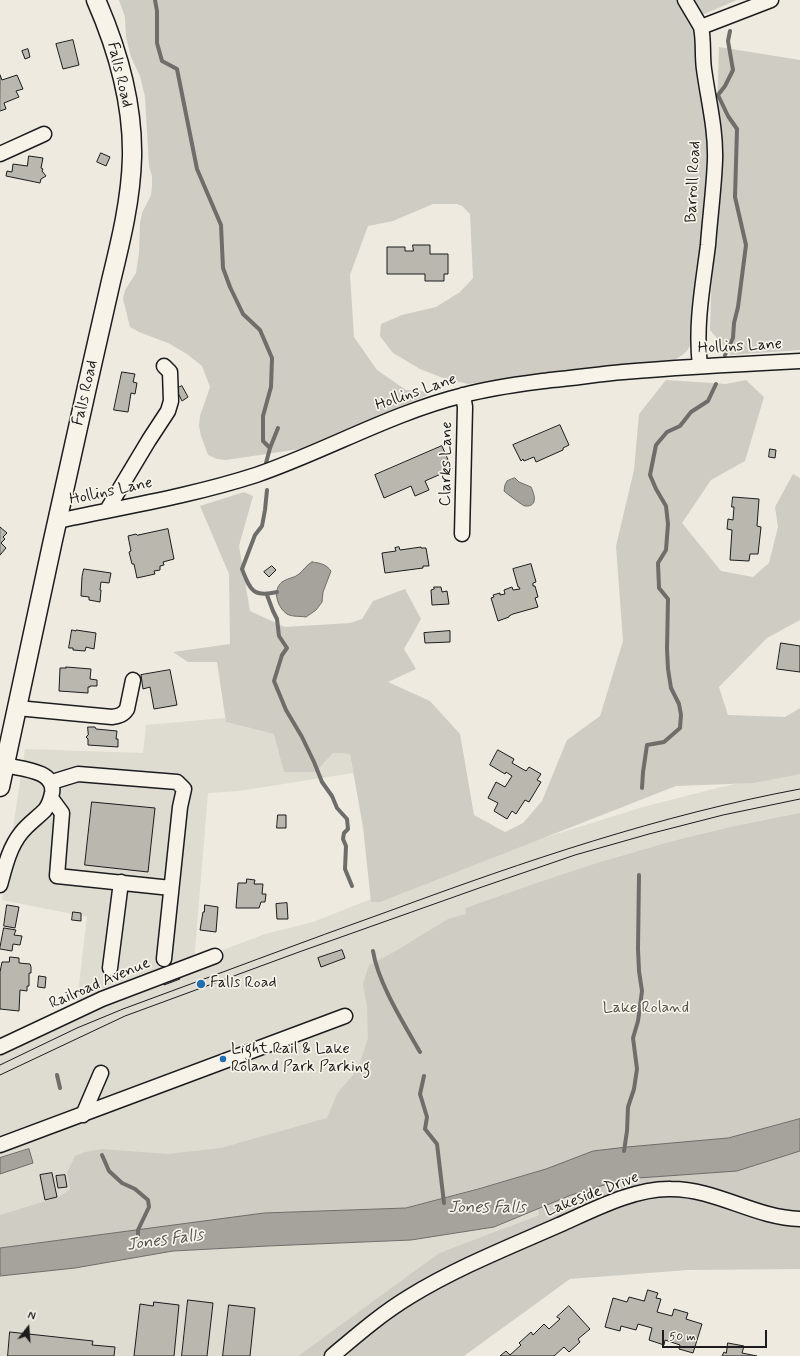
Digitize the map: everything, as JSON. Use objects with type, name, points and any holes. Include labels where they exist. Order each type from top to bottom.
[{"type":"main road","name":"Falls Road","points":[[0,787],[57,521],[121,242],[131,176],[131,132],[122,77],[106,24],[96,0]]},
{"type":"street","points":[[685,0],[701,27],[771,0]]},
{"type":"street","name":"Barroll Road","points":[[700,366],[698,348],[700,304],[708,246],[715,159],[713,127],[704,67],[704,46],[701,27]]},
{"type":"street","points":[[0,154],[44,134]]},
{"type":"street","name":"Hollins Lane","points":[[57,521],[230,483],[256,475],[311,454],[424,406],[500,386],[623,372],[700,366],[800,361]]},
{"type":"street","points":[[107,510],[168,411],[171,401],[170,372],[164,366]]},
{"type":"street","name":"Clarks Lane","points":[[462,534],[465,407],[463,395]]},
{"type":"street","points":[[17,708],[120,716],[125,713],[127,709],[133,680]]},
{"type":"street","points":[[0,885],[11,849],[20,834],[46,809],[53,789],[52,782],[46,775],[5,766]]},
{"type":"street","points":[[52,782],[78,774],[177,782],[184,789],[180,807],[164,959]]},
{"type":"street","points":[[51,798],[62,813],[57,876],[172,888]]},
{"type":"street","points":[[110,968],[121,882]]},
{"type":"street","name":"Railroad Avenue","points":[[0,1047],[102,999],[215,956]]},
{"type":"street","points":[[0,1145],[345,1016]]},
{"type":"street","points":[[83,1115],[101,1073]]},
{"type":"street","name":"Lakeside Drive","points":[[332,1356],[375,1320],[409,1297],[432,1284],[465,1267],[600,1207],[638,1194],[668,1189],[683,1189],[717,1196],[777,1216],[800,1219]]},
{"type":"shaded area","points":[[225,718],[226,722],[274,734],[316,772],[333,753],[350,754],[353,773],[239,791],[208,793],[194,961],[265,934],[313,922],[454,866],[643,807],[717,788],[800,770],[800,813],[766,819],[616,857],[465,908],[529,1174],[406,1208],[264,1213],[0,1248],[0,1037],[76,1008],[87,917],[2,900],[25,749],[143,753],[146,725]]},
{"type":"shaded area","points":[[537,1209],[539,1215],[439,1253],[298,1356],[0,1356],[0,1276],[75,1268],[173,1251],[411,1240],[494,1227]]},
{"type":"green space","points":[[119,0],[679,0],[692,24],[699,52],[711,170],[693,335],[689,348],[684,354],[672,361],[558,372],[468,384],[443,378],[420,369],[393,353],[380,336],[381,324],[402,315],[436,307],[460,292],[473,278],[470,214],[462,206],[457,204],[433,204],[393,221],[368,226],[350,275],[354,337],[377,370],[406,390],[418,390],[430,394],[300,449],[226,460],[217,459],[208,455],[199,426],[200,416],[210,387],[202,366],[187,354],[168,343],[130,327],[123,299],[125,290],[136,273],[139,253],[140,223],[142,213],[151,195],[152,176],[149,166],[145,97],[140,76],[131,57],[126,37],[125,17]]},
{"type":"green space","points":[[693,0],[737,0],[702,15]]},
{"type":"green space","points":[[719,47],[800,60],[800,350],[731,355],[710,330]]},
{"type":"green space","points":[[666,380],[726,384],[746,380],[764,397],[745,461],[711,480],[682,523],[721,571],[753,577],[769,563],[778,527],[775,507],[793,474],[800,478],[800,620],[767,638],[719,687],[728,715],[785,717],[800,708],[800,774],[754,783],[676,786],[380,902],[371,902],[363,827],[350,754],[333,753],[316,772],[284,772],[274,734],[226,722],[217,662],[188,662],[173,652],[230,644],[229,574],[200,506],[244,492],[253,496],[239,546],[250,611],[285,627],[350,623],[362,619],[373,601],[405,589],[421,619],[404,649],[416,669],[388,682],[430,701],[460,734],[474,815],[505,832],[523,823],[542,801],[567,740],[600,716],[623,641],[616,546],[634,470],[639,414]]},
{"type":"green space","name":"Lake Roland","points":[[800,813],[800,1269],[688,1270],[570,1279],[464,1356],[298,1356],[439,1253],[539,1215],[529,1174],[406,1208],[264,1213],[0,1248],[0,1215],[59,1197],[70,1189],[67,1173],[75,1156],[85,1152],[102,1149],[167,1154],[221,1148],[327,1118],[337,1094],[358,1069],[368,1038],[367,1007],[363,984],[369,965],[394,952],[448,919],[466,914],[465,908],[640,850],[731,827]]},
{"type":"water","points":[[515,478],[519,482],[531,487],[534,502],[529,506],[525,506],[504,491],[507,481]]},
{"type":"water","points":[[312,562],[323,564],[331,571],[323,592],[322,602],[316,610],[306,617],[289,615],[278,603],[277,589],[282,582],[297,575]]},
{"type":"water","name":"Jones Falls","points":[[800,1119],[800,1151],[737,1171],[624,1179],[571,1195],[494,1227],[411,1240],[173,1251],[75,1268],[0,1276],[0,1248],[264,1213],[406,1208],[546,1169],[593,1151],[728,1138]]},
{"type":"water","points":[[29,1149],[33,1163],[0,1174],[0,1158]]},
{"type":"building","points":[[73,40],[79,65],[63,69],[56,44]]},
{"type":"building","points":[[28,49],[30,57],[25,59],[22,51]]},
{"type":"building","points":[[0,75],[2,80],[17,75],[23,89],[16,91],[19,97],[4,103],[6,109],[0,111]]},
{"type":"building","points":[[101,153],[110,157],[106,166],[97,162]]},
{"type":"building","points":[[29,156],[43,158],[41,168],[46,176],[41,179],[40,183],[6,176],[7,171],[12,172],[13,164],[27,166]]},
{"type":"building","points":[[413,245],[430,245],[430,254],[448,254],[448,274],[444,274],[444,281],[425,281],[425,274],[387,274],[387,247],[405,247],[405,251],[413,251]]},
{"type":"building","points":[[122,372],[135,374],[133,382],[137,383],[135,394],[131,393],[128,412],[114,410]]},
{"type":"building","points":[[182,386],[188,397],[182,401],[176,389]]},
{"type":"building","points":[[560,425],[569,445],[563,448],[563,450],[536,462],[534,457],[524,461],[523,459],[521,461],[513,445]]},
{"type":"building","points":[[442,446],[452,469],[425,481],[429,490],[415,496],[411,486],[384,498],[375,475]]},
{"type":"building","points":[[770,449],[776,450],[775,458],[769,457]]},
{"type":"building","points":[[733,497],[759,499],[757,526],[761,527],[758,554],[750,554],[749,561],[730,560],[732,530],[727,529],[728,519],[733,520]]},
{"type":"building","points":[[0,527],[7,533],[3,537],[5,539],[1,543],[6,548],[0,555]]},
{"type":"building","points":[[168,529],[174,559],[163,562],[164,565],[160,566],[160,570],[154,571],[155,574],[137,578],[134,564],[132,564],[129,552],[131,551],[128,536]]},
{"type":"building","points":[[399,547],[400,550],[421,547],[426,548],[429,566],[385,573],[382,553],[396,551],[395,548]]},
{"type":"building","points":[[531,564],[536,582],[533,583],[533,586],[535,586],[538,597],[535,598],[538,607],[513,614],[498,621],[491,598],[494,597],[493,595],[500,593],[500,595],[505,594],[504,590],[512,587],[513,590],[520,589],[518,587],[513,569]]},
{"type":"building","points":[[272,566],[276,570],[269,577],[264,572]]},
{"type":"building","points":[[84,569],[111,573],[109,583],[101,582],[100,602],[89,600],[89,597],[81,596]]},
{"type":"building","points":[[434,587],[441,587],[442,592],[447,591],[449,604],[432,605],[431,590],[434,589]]},
{"type":"building","points":[[72,630],[96,633],[94,649],[86,647],[85,651],[73,650],[73,648],[69,648]]},
{"type":"building","points":[[450,631],[450,642],[425,643],[424,633]]},
{"type":"building","points":[[781,643],[800,646],[800,672],[777,669]]},
{"type":"building","points":[[60,668],[91,669],[90,679],[97,680],[97,686],[88,687],[88,693],[59,691]]},
{"type":"building","points":[[170,670],[177,705],[154,709],[150,687],[143,689],[141,675]]},
{"type":"building","points":[[88,727],[117,731],[116,739],[118,739],[118,747],[88,745],[88,739],[86,737],[88,735]]},
{"type":"building","points":[[498,750],[514,759],[512,763],[526,771],[529,767],[541,774],[537,780],[541,782],[529,802],[525,800],[516,814],[512,811],[507,819],[494,811],[498,803],[488,798],[496,782],[505,787],[512,776],[506,772],[505,774],[490,765]]},
{"type":"building","points":[[92,802],[155,808],[148,872],[85,865]]},
{"type":"building","points":[[278,815],[286,815],[286,828],[277,828]]},
{"type":"building","points":[[247,879],[255,880],[254,884],[263,884],[262,894],[266,894],[265,902],[261,902],[259,908],[236,908],[238,883],[246,883]]},
{"type":"building","points":[[287,903],[288,919],[277,919],[276,904]]},
{"type":"building","points":[[7,905],[19,907],[15,928],[4,926]]},
{"type":"building","points":[[205,905],[218,907],[216,932],[200,930]]},
{"type":"building","points":[[73,912],[81,913],[81,921],[72,920]]},
{"type":"building","points":[[4,928],[16,930],[14,935],[22,936],[20,945],[13,944],[12,951],[0,949]]},
{"type":"building","points":[[342,950],[345,958],[321,967],[318,958]]},
{"type":"building","points":[[10,957],[19,958],[19,963],[30,964],[31,967],[27,991],[20,990],[19,1011],[0,1009],[0,972],[2,962],[9,962]]},
{"type":"building","points":[[178,975],[180,979],[164,985],[163,981]]},
{"type":"building","points":[[39,976],[46,977],[45,988],[38,987]]},
{"type":"building","points":[[52,1173],[57,1197],[45,1200],[40,1175]]},
{"type":"building","points":[[65,1175],[67,1187],[58,1188],[56,1176]]},
{"type":"building","points":[[648,1290],[658,1293],[656,1298],[661,1299],[657,1312],[672,1316],[674,1309],[688,1313],[686,1319],[702,1324],[693,1353],[679,1349],[680,1345],[665,1340],[664,1345],[649,1340],[652,1328],[638,1324],[636,1330],[621,1326],[620,1331],[605,1327],[613,1298],[627,1302],[629,1297],[644,1301]]},
{"type":"building","points":[[188,1300],[213,1303],[207,1356],[182,1356]]},
{"type":"building","points":[[154,1302],[179,1305],[174,1356],[134,1356],[140,1304],[153,1306]]},
{"type":"building","points":[[229,1305],[255,1308],[250,1356],[223,1356]]},
{"type":"building","points":[[569,1306],[590,1329],[578,1339],[580,1342],[569,1352],[564,1347],[554,1356],[500,1356],[506,1351],[510,1355],[521,1345],[519,1343],[531,1332],[533,1335],[544,1324],[549,1329],[560,1319],[557,1317]]},
{"type":"building","points":[[10,1332],[93,1341],[92,1345],[115,1347],[114,1356],[8,1356]]},
{"type":"building","points":[[728,1343],[744,1346],[742,1353],[757,1356],[722,1356],[724,1352],[726,1353]]},
{"type":"waterway","points":[[155,0],[157,11],[157,43],[162,61],[177,69],[197,169],[221,225],[223,268],[243,314],[260,330],[272,358],[271,387],[263,416],[263,441],[270,448]]},
{"type":"waterway","points":[[725,355],[733,338],[746,245],[735,197],[737,129],[728,116],[718,95],[725,86],[733,70],[728,41],[730,31]]},
{"type":"waterway","points":[[642,788],[647,745],[664,742],[680,728],[681,715],[679,704],[671,688],[668,669],[668,599],[659,588],[658,563],[666,550],[668,524],[666,506],[650,475],[656,445],[667,432],[680,426],[691,412],[708,401],[716,384]]},
{"type":"waterway","points":[[266,463],[278,428]]},
{"type":"waterway","points":[[267,490],[262,526],[255,535],[242,569],[250,587],[257,593],[269,594],[277,592]]},
{"type":"waterway","points":[[267,595],[277,619],[279,636],[287,648],[282,655],[274,681],[286,710],[302,737],[322,782],[332,796],[337,808],[347,819],[348,829],[344,833],[343,839],[346,846],[345,869],[352,886]]},
{"type":"waterway","points":[[624,1151],[628,1107],[634,1089],[637,1069],[633,1038],[638,1021],[642,991],[638,949],[639,875]]},
{"type":"waterway","points":[[373,951],[380,976],[386,990],[420,1052]]},
{"type":"waterway","points":[[57,1075],[60,1088]]},
{"type":"waterway","points":[[424,1076],[420,1094],[427,1117],[425,1129],[437,1144],[444,1203]]},
{"type":"waterway","points":[[102,1155],[109,1171],[122,1183],[135,1189],[148,1200],[149,1207],[138,1230],[138,1235]]},
{"type":"tram line","points":[[0,1065],[77,1028],[123,1009],[492,874],[644,826],[696,812],[800,789]]},
{"type":"tram line","points":[[0,1075],[125,1016],[482,887],[575,855],[649,834],[723,815],[800,799]]},
{"type":"place","name":"Falls Road","points":[[201,984]]},
{"type":"place","name":"Light Rail & Lake Roland Park Parking","points":[[223,1059]]}]
